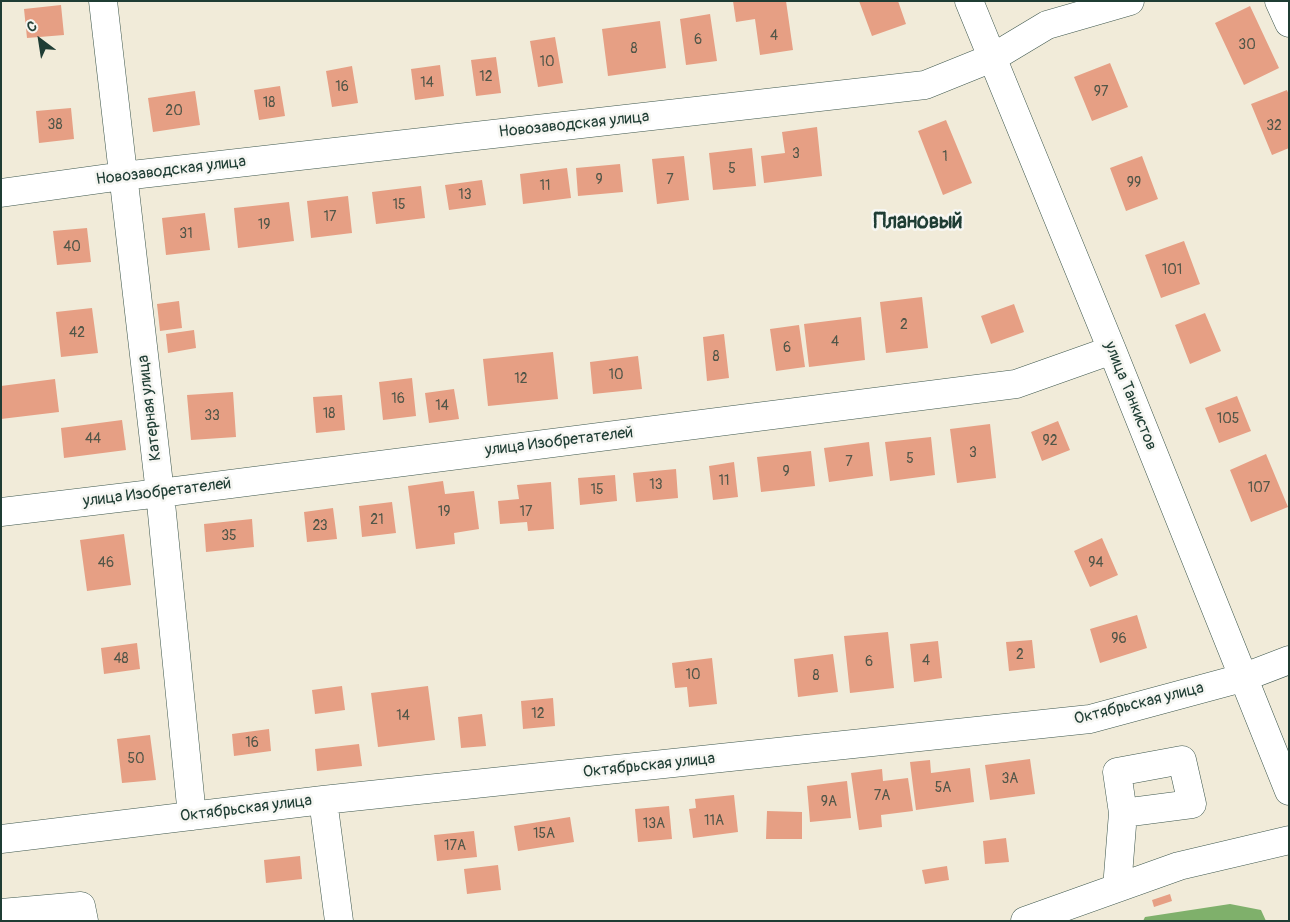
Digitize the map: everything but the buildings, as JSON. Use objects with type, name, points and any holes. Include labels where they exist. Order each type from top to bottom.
[{"type":"street","name":"Катерная улица","points":[[103,1],[160,493],[192,816]]},
{"type":"street","name":"улица Танкистов","points":[[969,1],[1112,350],[1242,678],[1289,791]]},
{"type":"street","name":"Новозаводская улица","points":[[1,193],[123,176],[925,85],[992,58],[1047,25],[1130,1]]},
{"type":"street","points":[[1279,1],[1289,23]]},
{"type":"street","name":"улица Изобретателей","points":[[1,512],[1016,384],[1112,350]]},
{"type":"street","name":"Октябрьская улица","points":[[1,840],[322,800],[1090,719],[1242,678],[1289,660]]},
{"type":"street","points":[[322,800],[339,921]]},
{"type":"street","points":[[1117,888],[1123,813]]},
{"type":"street","points":[[1025,921],[1179,866],[1289,840]]},
{"type":"street","points":[[1,913],[81,906],[84,921]]},
{"type":"green space","points":[[1230,904],[1261,910],[1266,921],[1143,921],[1145,917]]},
{"type":"district","name":"Плановый","points":[[918,223]]}]
